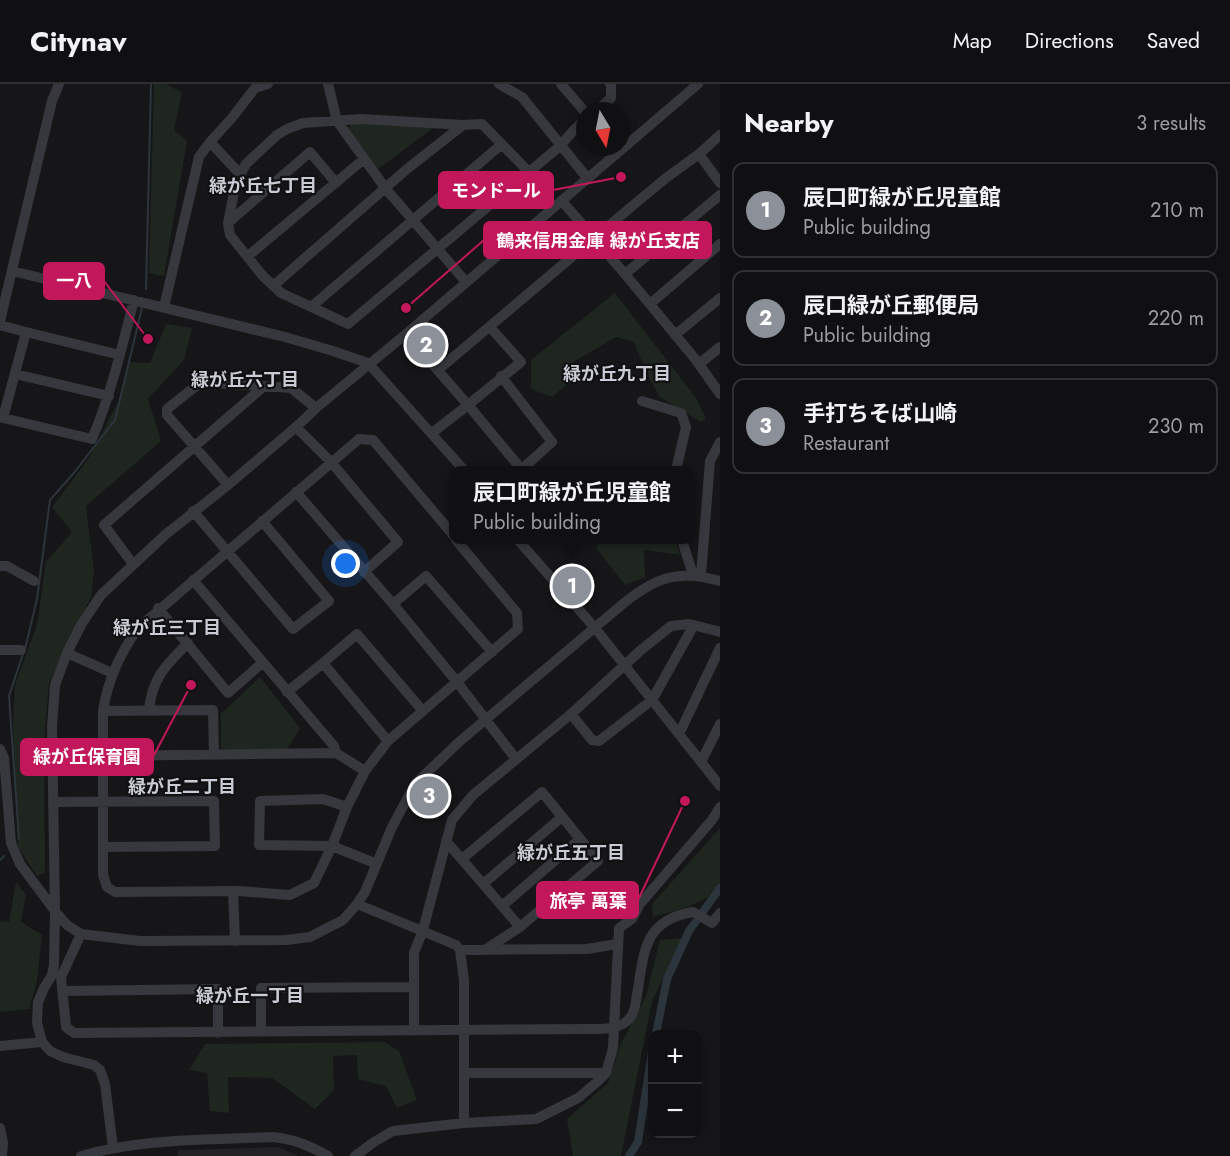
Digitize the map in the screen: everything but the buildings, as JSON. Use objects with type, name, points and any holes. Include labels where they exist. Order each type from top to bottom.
[{"type":"street","points":[[0,321],[52,101],[59,84]]},
{"type":"street","points":[[164,307],[200,157],[231,119],[253,86],[268,84]]},
{"type":"street","points":[[328,84],[337,122],[386,189],[466,282]]},
{"type":"street","points":[[499,84],[522,97],[588,178]]},
{"type":"street","points":[[561,84],[576,102]]},
{"type":"street","points":[[606,102],[611,98],[612,86],[609,84]]},
{"type":"street","points":[[113,1148],[105,1084],[100,1070],[94,1065],[50,1051],[42,1042],[37,1013],[38,1002],[52,975],[55,911],[52,728],[55,685],[81,625],[101,595],[133,564],[698,84]]},
{"type":"street","points":[[529,172],[482,124],[361,119],[303,123],[277,135],[246,164],[236,182],[228,223],[230,235],[281,293],[348,324],[560,146],[576,128]]},
{"type":"street","points":[[273,286],[463,124]]},
{"type":"street","points":[[438,370],[720,135]]},
{"type":"street","points":[[210,142],[240,174]]},
{"type":"street","points":[[311,307],[502,144]]},
{"type":"street","points":[[228,223],[310,152],[336,183]]},
{"type":"street","points":[[699,154],[720,183]]},
{"type":"street","points":[[248,256],[364,159]]},
{"type":"street","points":[[625,274],[720,195]]},
{"type":"street","points":[[562,201],[650,304],[699,364],[720,394]]},
{"type":"street","points":[[650,304],[720,244]]},
{"type":"street","points":[[12,271],[285,337],[368,363],[460,466]]},
{"type":"street","points":[[675,335],[720,298]]},
{"type":"street","points":[[26,332],[3,418],[92,439],[109,396],[134,300]]},
{"type":"street","points":[[0,326],[120,355]]},
{"type":"street","points":[[432,433],[521,362],[490,327]]},
{"type":"street","points":[[406,334],[518,466]]},
{"type":"street","points":[[699,364],[720,347]]},
{"type":"street","points":[[15,374],[109,396]]},
{"type":"street","points":[[501,376],[552,442],[525,466]]},
{"type":"street","points":[[228,485],[167,415],[167,409],[201,382],[291,388],[316,408]]},
{"type":"street","points":[[133,564],[104,525],[262,387]]},
{"type":"street","points":[[642,401],[681,413],[686,427],[677,466]]},
{"type":"street","points":[[296,427],[331,462],[398,542],[364,572]]},
{"type":"street","points":[[449,528],[373,440],[359,439],[158,608],[138,628],[123,650],[112,673],[103,711],[104,879],[107,886],[115,892],[233,891],[290,895],[314,883],[365,771],[388,741],[518,629],[517,613],[462,544]]},
{"type":"street","points":[[697,575],[710,461],[720,442]]},
{"type":"street","points":[[296,492],[393,604],[516,759]]},
{"type":"street","points":[[194,511],[293,629],[329,601],[262,521]]},
{"type":"street","points":[[522,544],[595,628],[720,786]]},
{"type":"street","points":[[684,544],[697,575]]},
{"type":"street","points":[[0,566],[7,566],[34,581]]},
{"type":"street","points":[[0,750],[4,758],[5,823],[20,864],[67,925],[81,934],[140,941],[286,940],[310,937],[343,920],[357,904],[365,891],[392,827],[415,784],[485,720],[649,585],[664,578],[697,575],[720,581]]},
{"type":"street","points":[[393,604],[426,576],[492,652]]},
{"type":"street","points":[[193,580],[334,746],[336,753]]},
{"type":"street","points":[[158,608],[228,693],[262,663]]},
{"type":"street","points":[[414,1030],[414,953],[423,930],[452,820],[460,808],[671,626],[694,625],[720,632]]},
{"type":"street","points":[[571,714],[591,740],[599,741],[652,700],[694,625]]},
{"type":"street","points":[[287,692],[357,634],[422,710]]},
{"type":"street","points":[[149,710],[151,692],[164,666],[188,643]]},
{"type":"street","points":[[679,734],[720,648]]},
{"type":"street","points":[[0,650],[21,650]]},
{"type":"street","points":[[67,653],[112,673]]},
{"type":"street","points":[[323,663],[388,741]]},
{"type":"street","points":[[103,711],[213,710],[214,755]]},
{"type":"street","points":[[702,762],[720,724]]},
{"type":"street","points":[[102,756],[336,753],[365,771]]},
{"type":"street","points":[[462,860],[542,792],[598,861],[520,927],[485,950]]},
{"type":"street","points":[[347,807],[323,800],[260,801],[260,845],[332,846],[377,864]]},
{"type":"street","points":[[53,802],[214,801],[215,846],[104,847]]},
{"type":"street","points":[[355,1156],[393,1131],[464,1123],[536,1119],[578,1098],[606,1073],[613,1048],[615,1027],[619,928],[632,919],[640,904],[712,820],[720,807]]},
{"type":"street","points":[[483,884],[562,817]]},
{"type":"street","points":[[501,906],[580,839]]},
{"type":"street","points":[[446,841],[520,927]]},
{"type":"street","points":[[233,891],[235,941]]},
{"type":"street","points":[[357,904],[423,930],[456,945],[460,950],[464,981],[464,1123]]},
{"type":"street","points":[[81,934],[61,977],[66,1027],[74,1033],[588,1029],[615,1027],[630,1019],[646,944],[651,935],[667,920],[680,914],[693,912],[712,924],[720,913]]},
{"type":"street","points":[[460,950],[587,949],[617,944]]},
{"type":"street","points":[[261,1032],[261,988],[413,987]]},
{"type":"street","points":[[63,991],[218,989],[218,1033]]},
{"type":"street","points":[[0,1046],[42,1042]]},
{"type":"street","points":[[464,1073],[606,1073]]},
{"type":"street","points":[[0,1128],[3,1143],[2,1156]]},
{"type":"street","points":[[81,1156],[113,1148],[165,1142],[273,1137],[289,1138],[328,1156]]},
{"type":"shaded area","points":[[154,84],[168,84],[182,92],[174,130],[187,141],[164,276],[149,273]]},
{"type":"shaded area","points":[[353,123],[433,128],[377,170],[347,130]]},
{"type":"shaded area","points":[[615,293],[696,398],[706,419],[701,422],[660,397],[646,372],[634,342],[616,337],[575,361],[569,382],[552,397],[531,389],[531,360]]},
{"type":"shaded area","points":[[166,324],[192,328],[184,360],[148,399],[161,441],[86,506],[94,571],[91,597],[49,683],[44,740],[45,872],[37,876],[18,847],[13,727],[15,685],[37,625],[46,562],[72,532],[52,507],[89,458],[119,400],[130,362],[150,363]]},
{"type":"shaded area","points":[[598,544],[676,544],[680,555],[644,550],[645,577],[625,585],[596,548]]},
{"type":"shaded area","points":[[260,677],[300,728],[285,753],[221,749],[221,714]]},
{"type":"shaded area","points":[[720,828],[720,885],[714,892],[698,902],[653,917],[652,904]]},
{"type":"shaded area","points":[[16,882],[26,895],[21,922],[42,935],[37,981],[29,1009],[0,1012],[0,921],[9,922]]},
{"type":"shaded area","points":[[683,938],[652,1001],[621,1156],[573,1156],[567,1119],[608,1083],[621,1044],[646,996],[660,940]]},
{"type":"shaded area","points":[[384,1042],[399,1051],[417,1100],[397,1108],[386,1086],[358,1079],[357,1055],[333,1056],[334,1090],[315,1109],[272,1078],[228,1077],[229,1113],[210,1111],[207,1073],[189,1070],[205,1044]]},
{"type":"shaded area","points":[[279,1147],[298,1156],[178,1156],[178,1150]]},
{"type":"waterway","points":[[146,289],[151,84]]},
{"type":"waterway","points":[[25,649],[37,599],[50,500],[115,420],[142,308]]},
{"type":"waterway","points":[[19,839],[9,696],[23,654]]},
{"type":"waterway","points":[[0,860],[4,856]]},
{"type":"waterway","points":[[657,1030],[667,979],[689,931],[720,888]]},
{"type":"waterway","points":[[629,1156],[638,1142],[648,1078]]},
{"type":"place","name":"モンドール","points":[[621,177]]},
{"type":"place","name":"鶴来信用金庫 緑が丘支店","points":[[406,308]]},
{"type":"place","name":"一八","points":[[148,339]]},
{"type":"place","name":"辰口緑が丘郵便局","points":[[426,345]]},
{"type":"place","name":"辰口町緑が丘児童館","points":[[572,586]]},
{"type":"place","name":"緑が丘保育園","points":[[191,685]]},
{"type":"place","name":"手打ちそば山崎","points":[[429,796]]},
{"type":"place","name":"旅亭 萬葉","points":[[685,801]]},
{"type":"district","name":"緑が丘七丁目","points":[[263,186]]},
{"type":"district","name":"緑が丘九丁目","points":[[617,374]]},
{"type":"district","name":"緑が丘六丁目","points":[[245,380]]},
{"type":"district","name":"緑が丘三丁目","points":[[167,628]]},
{"type":"district","name":"緑が丘二丁目","points":[[182,787]]},
{"type":"district","name":"緑が丘五丁目","points":[[571,853]]},
{"type":"district","name":"緑が丘一丁目","points":[[250,996]]}]
